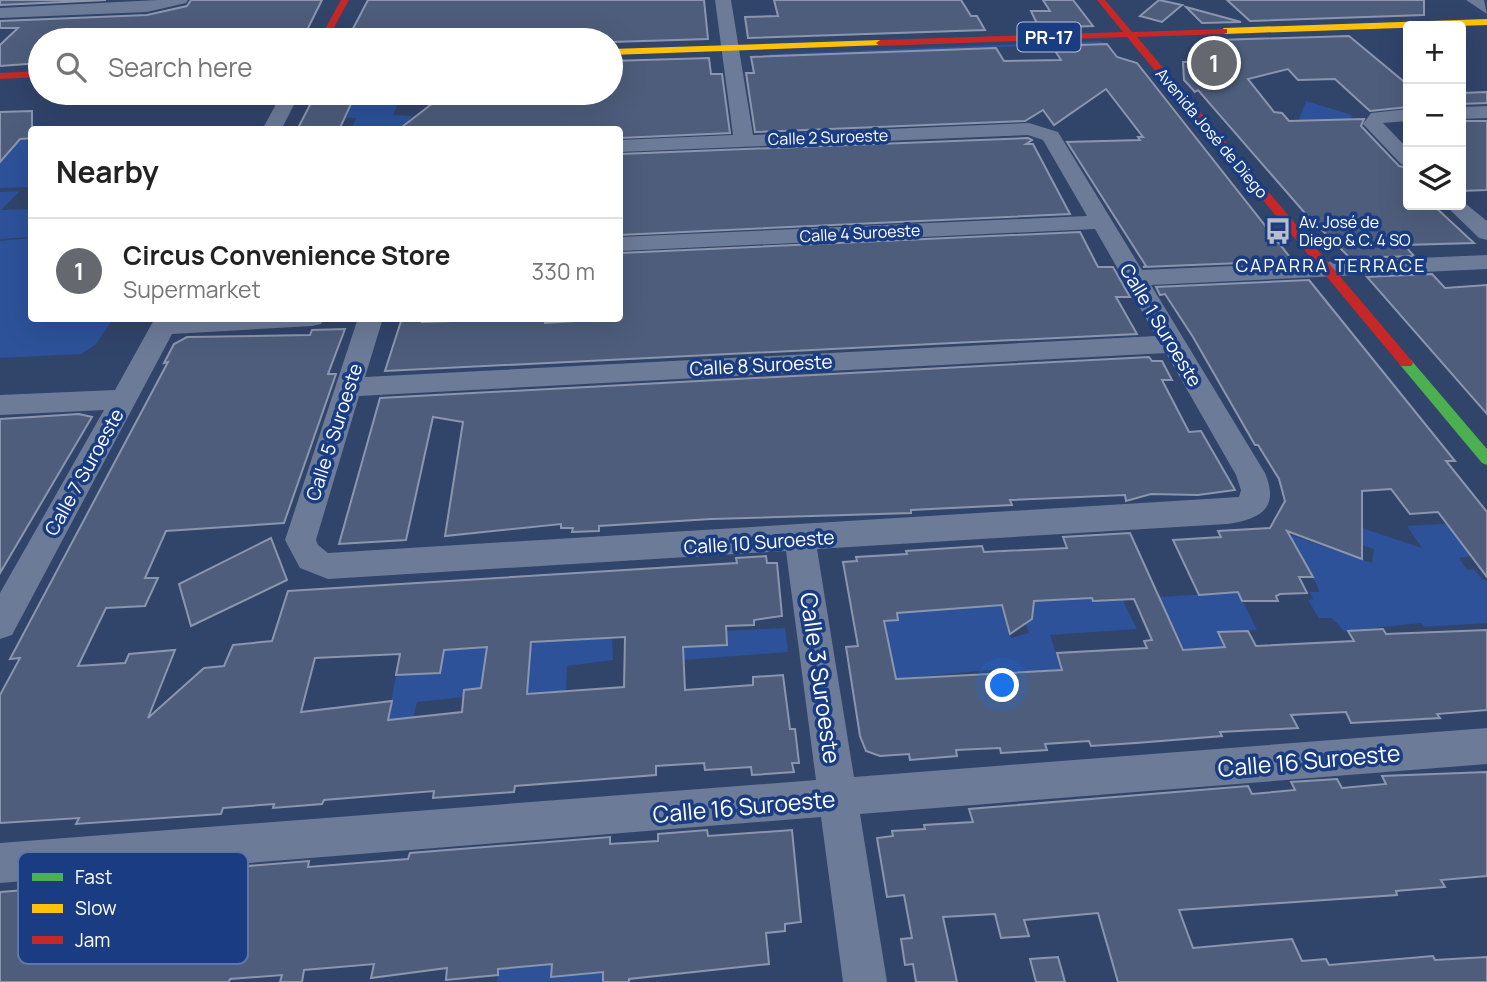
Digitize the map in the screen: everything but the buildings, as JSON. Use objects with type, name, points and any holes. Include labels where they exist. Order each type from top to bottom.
[{"type":"main road","points":[[330,28],[345,0]]},
{"type":"main road","name":"Avenida José de Diego","points":[[1101,0],[1487,459]]},
{"type":"main road","name":"PR-17","points":[[623,67],[732,56],[1130,35],[1487,22]]},
{"type":"main road","points":[[1466,38],[1487,37]]},
{"type":"main road","name":"PR-17","points":[[623,52],[732,56],[1141,49],[1403,40]]},
{"type":"main road","points":[[0,75],[28,74]]},
{"type":"main road","points":[[0,91],[28,90]]},
{"type":"street","points":[[0,13],[58,5],[147,7],[180,0]]},
{"type":"street","points":[[723,0],[744,141]]},
{"type":"street","points":[[1474,0],[1487,9]]},
{"type":"street","points":[[273,126],[285,105]]},
{"type":"street","points":[[1466,113],[1487,112]]},
{"type":"street","points":[[1403,115],[1378,117],[1373,123],[1374,129],[1403,155]]},
{"type":"street","name":"Calle 2 Suroeste","points":[[623,146],[1036,130]]},
{"type":"street","name":"Calle 1 Suroeste","points":[[1036,130],[1054,139],[1256,488],[1253,504],[1245,510],[1227,512]]},
{"type":"street","points":[[1466,205],[1487,204]]},
{"type":"street","points":[[1462,210],[1487,233]]},
{"type":"street","name":"Calle 4 Suroeste","points":[[623,244],[1100,222]]},
{"type":"street","points":[[1133,278],[1487,262]]},
{"type":"street","name":"Calle 7 Suroeste","points":[[0,624],[10,588],[124,399],[165,322]]},
{"type":"street","name":"Calle 5 Suroeste","points":[[300,545],[300,533],[370,322]]},
{"type":"street","name":"Calle 8 Suroeste","points":[[350,387],[1173,344]]},
{"type":"street","points":[[0,405],[124,399]]},
{"type":"street","name":"Calle 10 Suroeste","points":[[300,545],[316,562],[345,567],[1227,512]]},
{"type":"street","name":"Calle 3 Suroeste","points":[[800,539],[866,982]]},
{"type":"street","name":"Calle 16 Suroeste","points":[[142,852],[1487,746]]},
{"type":"street","name":"Calle 16 Suroeste","points":[[0,863],[18,862]]},
{"type":"shaded area","points":[[1103,43],[770,57],[770,54]]},
{"type":"shaded area","points":[[1306,101],[1352,115],[1351,119],[1296,127]]},
{"type":"shaded area","points":[[350,105],[397,105],[393,115],[411,116],[409,126],[352,126],[356,118],[344,118]]},
{"type":"shaded area","points":[[28,138],[28,187],[0,188],[0,162],[20,139]]},
{"type":"shaded area","points":[[20,191],[1,210],[28,209],[28,237],[0,239],[0,192]]},
{"type":"shaded area","points":[[28,238],[28,322],[111,322],[96,344],[81,354],[0,358],[0,241]]},
{"type":"shaded area","points":[[1460,523],[1461,542],[1471,556],[1459,558],[1467,570],[1474,569],[1483,580],[1487,580],[1487,623],[1424,627],[1421,623],[1344,631],[1332,618],[1319,618],[1308,600],[1313,599],[1310,592],[1319,592],[1317,585],[1288,534],[1372,563],[1374,549],[1361,545],[1362,528],[1422,548],[1407,526]]},
{"type":"shaded area","points":[[1238,592],[1257,630],[1218,632],[1225,647],[1185,650],[1159,597]]},
{"type":"shaded area","points":[[1122,599],[1137,629],[1050,635],[1062,670],[1024,672],[1016,694],[1008,668],[896,679],[883,621],[898,620],[897,613],[1000,605],[1011,638],[1029,633],[1026,624],[1033,619],[1034,601]]},
{"type":"shaded area","points":[[785,628],[788,652],[658,662],[670,642],[727,645],[726,631]]},
{"type":"shaded area","points":[[612,638],[613,660],[567,666],[566,691],[524,694],[509,667],[530,665],[531,646],[536,641]]},
{"type":"shaded area","points":[[487,647],[481,688],[464,690],[463,697],[417,702],[413,718],[388,719],[396,675],[435,673],[443,650]]},
{"type":"shaded area","points":[[552,964],[552,976],[603,972],[603,982],[497,982],[498,969]]},
{"type":"traffic: fast","points":[[1406,363],[1487,459]]},
{"type":"traffic: slow","points":[[1224,31],[1487,22]]},
{"type":"traffic: slow","points":[[623,52],[880,43]]},
{"type":"traffic: jam","points":[[330,28],[345,0]]},
{"type":"traffic: jam","points":[[1101,0],[1406,363]]},
{"type":"traffic: jam","points":[[880,43],[1224,31]]},
{"type":"traffic: jam","points":[[0,76],[28,75]]},
{"type":"place","name":"Circus Convenience Store","points":[[1214,63]]},
{"type":"place","name":"Av. José de Diego & C. 4 SO","points":[[1278,231]]},
{"type":"district","name":"CAPARRA TERRACE","points":[[1331,265]]}]
